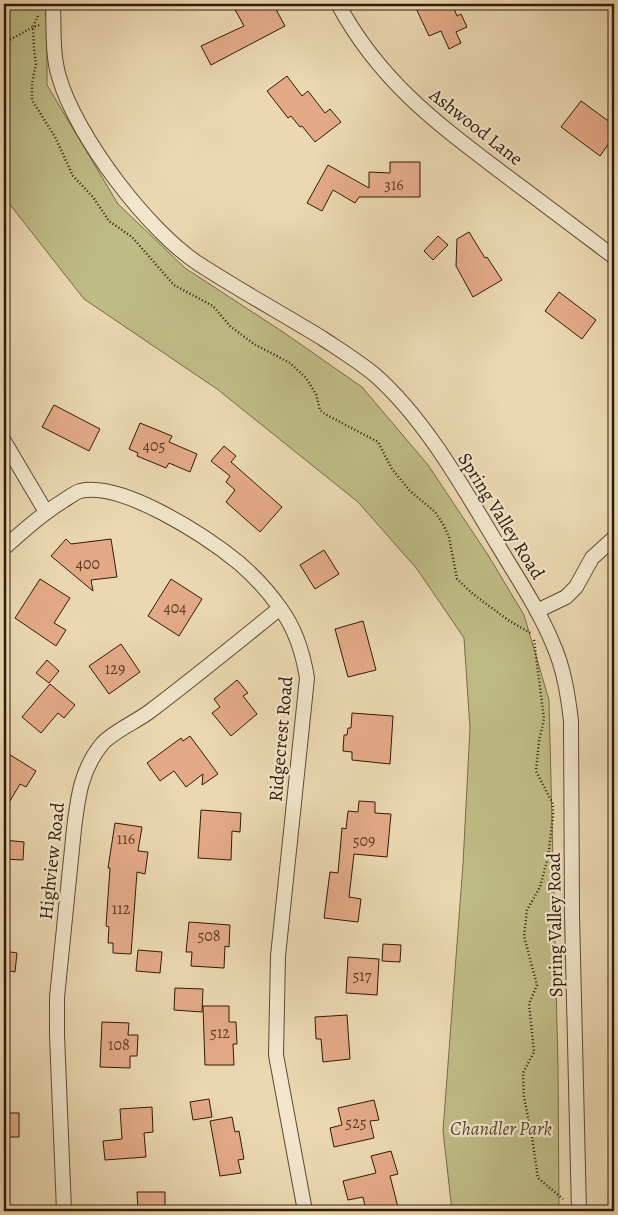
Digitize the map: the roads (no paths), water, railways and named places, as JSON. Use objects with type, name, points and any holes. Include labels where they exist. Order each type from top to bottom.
[{"type":"street","name":"Ashwood Lane","points":[[338,4],[365,48],[381,69],[409,98],[440,126],[614,257]]},
{"type":"street","name":"Spring Valley Road","points":[[54,5],[54,50],[65,98],[108,168],[140,210],[158,229],[196,262],[354,359],[375,375],[394,394],[412,414],[433,443],[471,501],[537,611],[554,646],[568,695],[570,721],[572,915],[579,1211]]},
{"type":"street","points":[[4,441],[46,512]]},
{"type":"street","name":"Ridgecrest Road","points":[[4,548],[46,512],[78,492],[104,490],[125,497],[172,518],[218,547],[259,583],[280,608],[296,636],[304,658],[308,678],[278,956],[276,1056],[305,1211]]},
{"type":"street","points":[[537,611],[566,597],[579,582],[592,558],[614,538]]},
{"type":"street","name":"Highview Road","points":[[64,1211],[57,997],[77,801],[83,776],[91,760],[104,742],[198,675],[280,608]]},
{"type":"park label","name":"Chandler Park","points":[[501,1129]]}]
